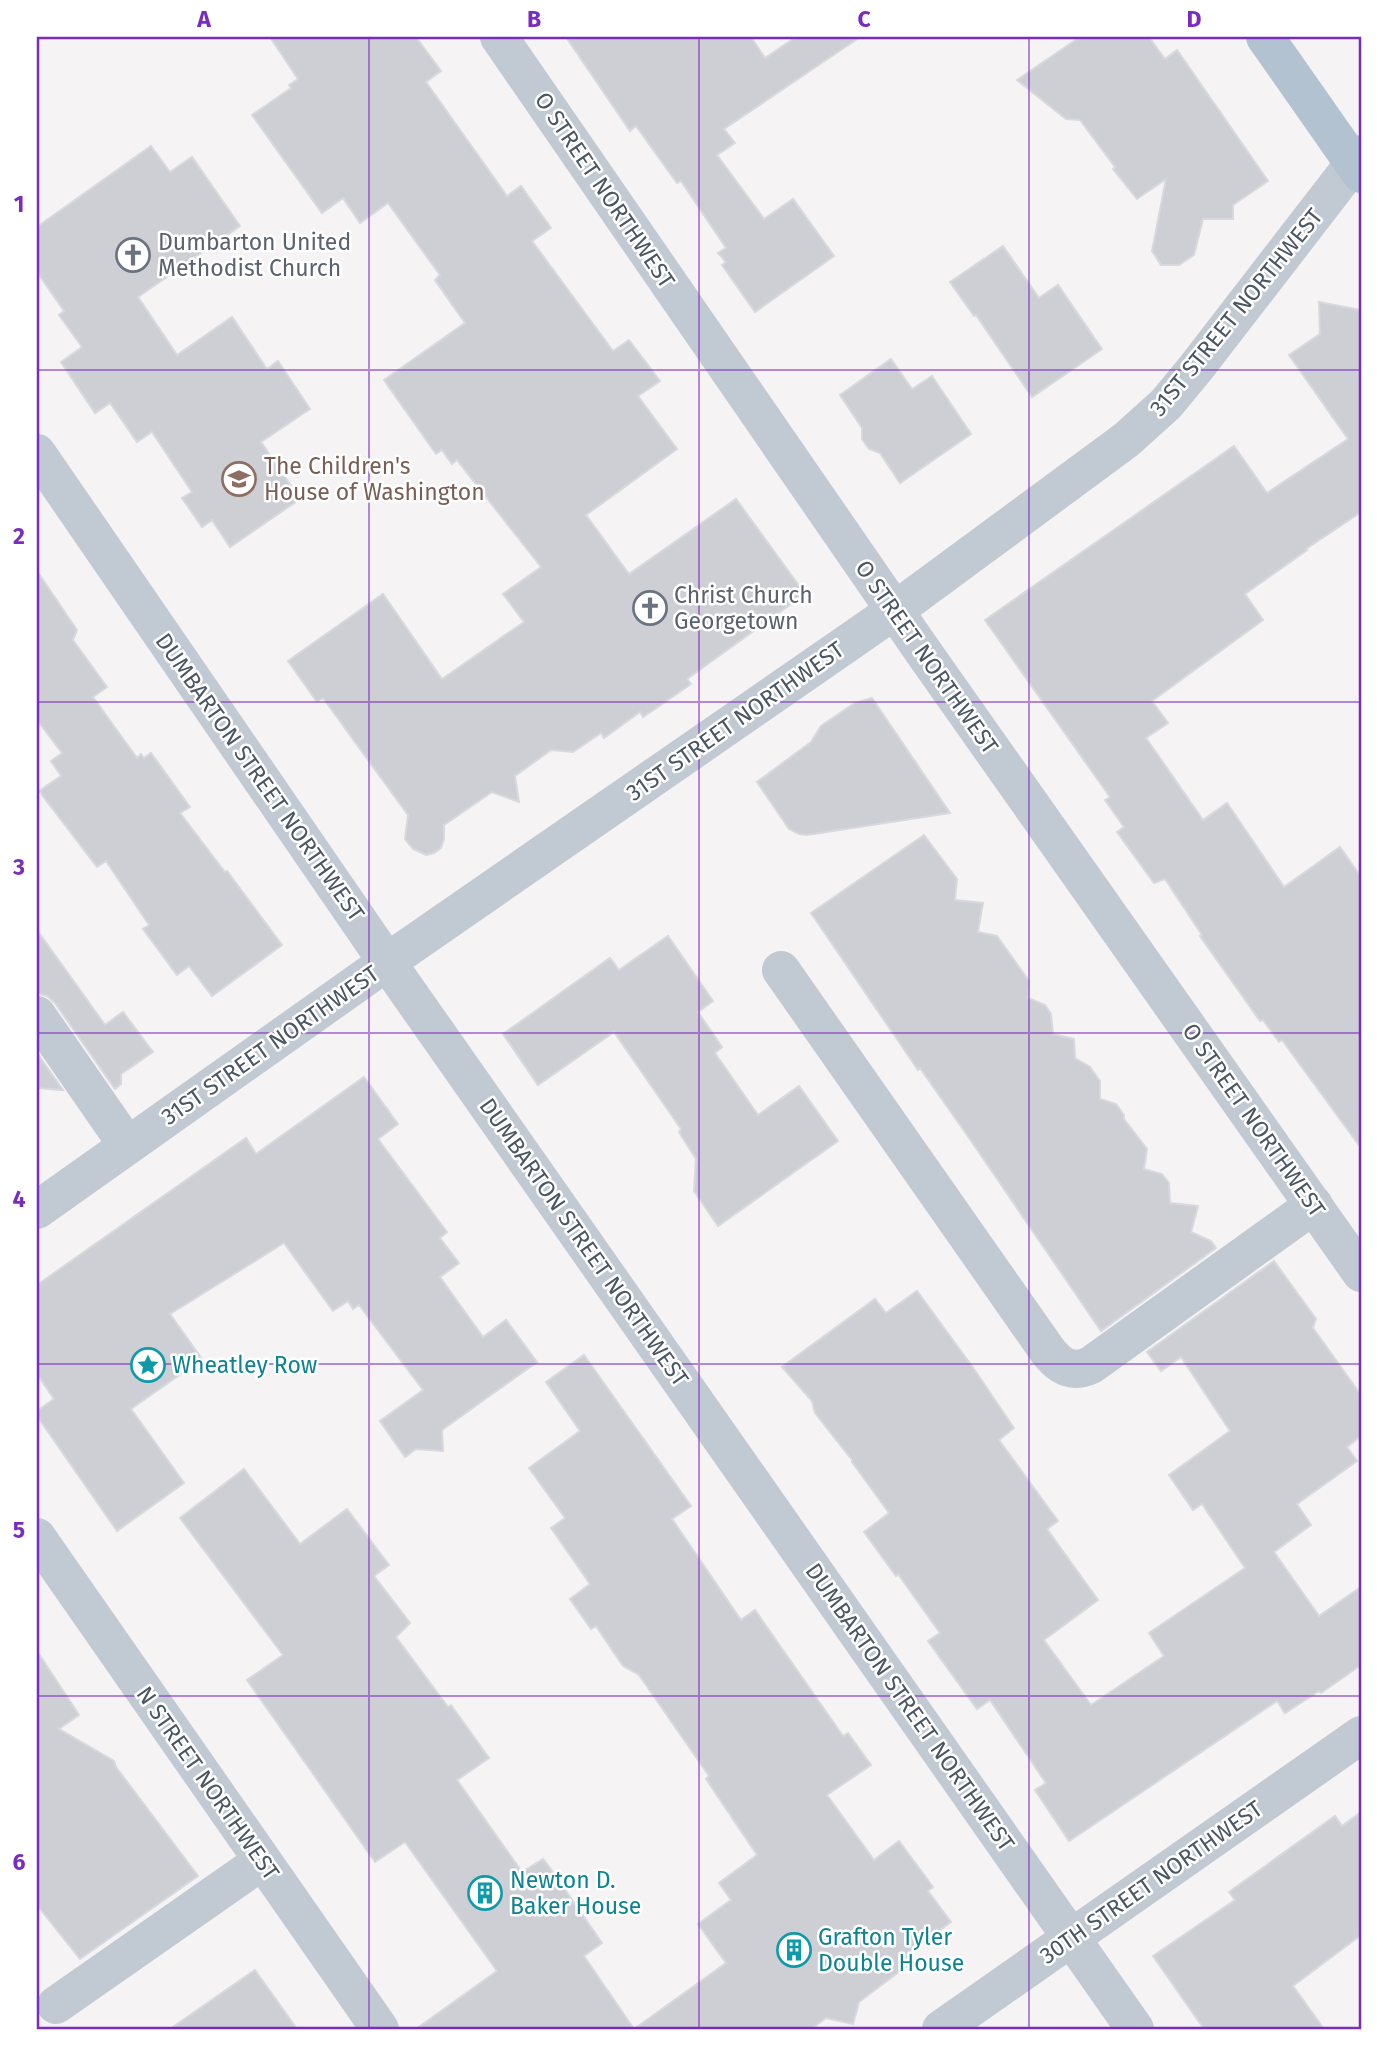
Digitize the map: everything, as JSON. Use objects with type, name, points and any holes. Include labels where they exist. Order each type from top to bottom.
[{"type":"main road","points":[[1265,37],[1359,164]]},
{"type":"street","name":"O STREET NORTHWEST","points":[[499,37],[894,611],[1361,1273]]},
{"type":"street","name":"31ST STREET NORTHWEST","points":[[37,1210],[387,962],[894,611],[1126,440],[1166,404],[1359,164]]},
{"type":"street","name":"DUMBARTON STREET NORTHWEST","points":[[37,453],[387,962],[1135,2029]]},
{"type":"street","points":[[781,970],[1047,1350],[1061,1366],[1067,1368],[1091,1365],[1314,1205]]},
{"type":"street","points":[[37,1015],[127,1145]]},
{"type":"street","name":"N STREET NORTHWEST","points":[[37,1537],[380,2029]]},
{"type":"street","name":"30TH STREET NORTHWEST","points":[[941,2029],[1361,1735]]},
{"type":"street","points":[[56,2005],[262,1861]]},
{"type":"building","points":[[270,37],[416,37],[441,71],[426,82],[507,196],[521,186],[551,228],[532,241],[613,351],[629,340],[660,381],[638,396],[677,449],[586,515],[629,574],[736,499],[805,594],[687,679],[691,684],[643,717],[640,712],[604,738],[601,733],[573,752],[551,750],[515,776],[519,802],[492,792],[444,825],[441,848],[426,855],[413,849],[405,839],[408,815],[323,698],[317,702],[288,661],[383,594],[442,679],[524,622],[503,594],[541,567],[457,460],[452,464],[442,450],[436,454],[384,380],[465,323],[435,280],[440,275],[388,203],[360,223],[343,198],[322,213],[252,115],[291,88],[289,85],[298,79]]},
{"type":"building","points":[[566,37],[751,37],[765,58],[796,37],[860,37],[724,129],[735,143],[717,155],[764,219],[793,199],[834,256],[755,312],[722,265],[726,262],[718,253],[726,248],[681,181],[677,183],[636,126],[630,131]]},
{"type":"building","points":[[1080,37],[1149,37],[1165,59],[1177,50],[1268,181],[1233,205],[1233,219],[1203,219],[1194,255],[1179,265],[1161,265],[1152,251],[1166,179],[1137,199],[1080,120],[1066,119],[1017,80]]},
{"type":"building","points":[[151,146],[170,172],[192,157],[240,226],[138,297],[177,355],[232,317],[267,369],[278,361],[310,409],[261,442],[300,499],[230,547],[212,520],[202,527],[182,498],[192,492],[152,432],[137,442],[110,403],[95,413],[61,362],[82,347],[59,315],[64,311],[37,272],[37,227]]},
{"type":"building","points":[[1003,246],[1039,298],[1058,285],[1102,349],[1032,397],[950,282]]},
{"type":"building","points":[[1319,302],[1361,310],[1361,512],[1245,594],[1263,620],[1152,701],[1168,723],[1146,738],[1203,820],[1227,803],[1284,887],[1340,847],[1361,877],[1361,1148],[1282,1040],[1279,1042],[1263,1020],[1260,1021],[1200,936],[1202,935],[1165,879],[1154,883],[1117,832],[1124,827],[1105,800],[1110,797],[985,620],[1234,446],[1267,493],[1348,439],[1289,355],[1320,334]]},
{"type":"building","points":[[891,359],[912,389],[932,376],[971,434],[900,483],[880,453],[869,449],[862,439],[862,428],[840,395]]},
{"type":"building","points":[[37,571],[77,630],[73,640],[107,687],[93,697],[137,758],[141,754],[144,758],[151,753],[190,807],[180,813],[282,945],[212,996],[189,966],[177,975],[143,929],[149,925],[106,861],[97,867],[39,791],[61,776],[51,761],[62,753],[37,720]]},
{"type":"building","points":[[872,698],[950,813],[807,835],[789,829],[757,782],[811,742],[821,726],[855,703]]},
{"type":"building","points":[[924,835],[957,879],[955,900],[983,903],[978,932],[997,936],[1029,981],[1028,998],[1045,1005],[1051,1014],[1053,1034],[1074,1039],[1075,1058],[1090,1067],[1100,1081],[1100,1099],[1116,1104],[1147,1149],[1144,1169],[1162,1174],[1169,1183],[1170,1203],[1198,1206],[1191,1232],[1211,1241],[1216,1248],[1101,1331],[811,913]]},
{"type":"building","points":[[37,930],[105,1025],[123,1012],[153,1052],[121,1074],[121,1084],[115,1089],[55,1003],[47,996],[37,993]]},
{"type":"building","points":[[668,936],[713,1001],[698,1012],[722,1047],[715,1053],[758,1115],[799,1086],[838,1141],[718,1226],[694,1191],[696,1159],[679,1132],[681,1129],[614,1032],[538,1085],[503,1034],[610,958],[619,970]]},
{"type":"building","points":[[37,1053],[63,1090],[37,1088]]},
{"type":"building","points":[[364,1077],[398,1124],[378,1139],[447,1232],[440,1238],[459,1263],[440,1277],[483,1337],[506,1320],[537,1362],[442,1430],[443,1451],[416,1449],[405,1457],[380,1421],[423,1390],[359,1305],[353,1309],[348,1301],[333,1311],[284,1243],[170,1314],[202,1359],[131,1409],[184,1483],[117,1531],[37,1416],[37,1411],[54,1399],[37,1374],[37,1285],[246,1138],[256,1154]]},
{"type":"building","points":[[1274,1261],[1316,1319],[1313,1328],[1361,1395],[1361,1436],[1347,1447],[1357,1461],[1297,1504],[1311,1525],[1274,1552],[1319,1616],[1361,1587],[1361,1665],[1321,1693],[1319,1691],[1285,1713],[1277,1701],[1069,1841],[1035,1790],[1046,1783],[990,1700],[977,1709],[928,1641],[940,1633],[864,1532],[889,1513],[815,1413],[812,1401],[782,1367],[875,1299],[886,1313],[917,1291],[1014,1428],[999,1440],[1058,1521],[1047,1529],[1098,1600],[1044,1640],[1091,1705],[1164,1656],[1149,1633],[1245,1568],[1202,1504],[1193,1510],[1169,1475],[1230,1431],[1181,1357],[1161,1371],[1147,1352]]},
{"type":"building","points":[[584,1355],[691,1506],[672,1519],[741,1620],[755,1610],[843,1736],[848,1733],[871,1765],[827,1795],[874,1860],[899,1841],[933,1887],[928,1891],[951,1922],[907,1954],[912,1962],[859,2002],[853,2024],[826,2018],[811,2029],[634,2029],[726,1963],[698,1924],[731,1900],[719,1883],[757,1855],[706,1779],[709,1776],[638,1674],[623,1666],[596,1626],[591,1629],[570,1599],[590,1584],[551,1528],[565,1518],[529,1468],[580,1431],[546,1382]]},
{"type":"building","points":[[244,1469],[300,1544],[347,1509],[389,1565],[374,1576],[410,1623],[396,1637],[448,1707],[451,1705],[489,1758],[457,1780],[522,1872],[543,1859],[548,1865],[602,1943],[584,1956],[634,2029],[416,2029],[497,1971],[405,1842],[375,1862],[247,1680],[283,1655],[180,1518]]},
{"type":"building","points":[[37,1651],[79,1715],[59,1729],[114,1761],[198,1876],[80,1959],[37,1905]]},
{"type":"building","points":[[1361,1812],[1361,1935],[1293,1986],[1324,2029],[1204,2029],[1153,1956],[1235,1900],[1229,1892],[1335,1816],[1342,1826]]},
{"type":"building","points":[[255,1970],[297,2029],[170,2029]]},
{"type":"place","name":"Dumbarton United Methodist Church","points":[[133,255]]},
{"type":"place","name":"The Children's House of Washington","points":[[239,479]]},
{"type":"place","name":"Christ Church Georgetown","points":[[650,608]]},
{"type":"place","name":"Wheatley Row","points":[[148,1365]]},
{"type":"place","name":"Newton D. Baker House","points":[[485,1893]]},
{"type":"place","name":"Grafton Tyler Double House","points":[[794,1950]]}]
